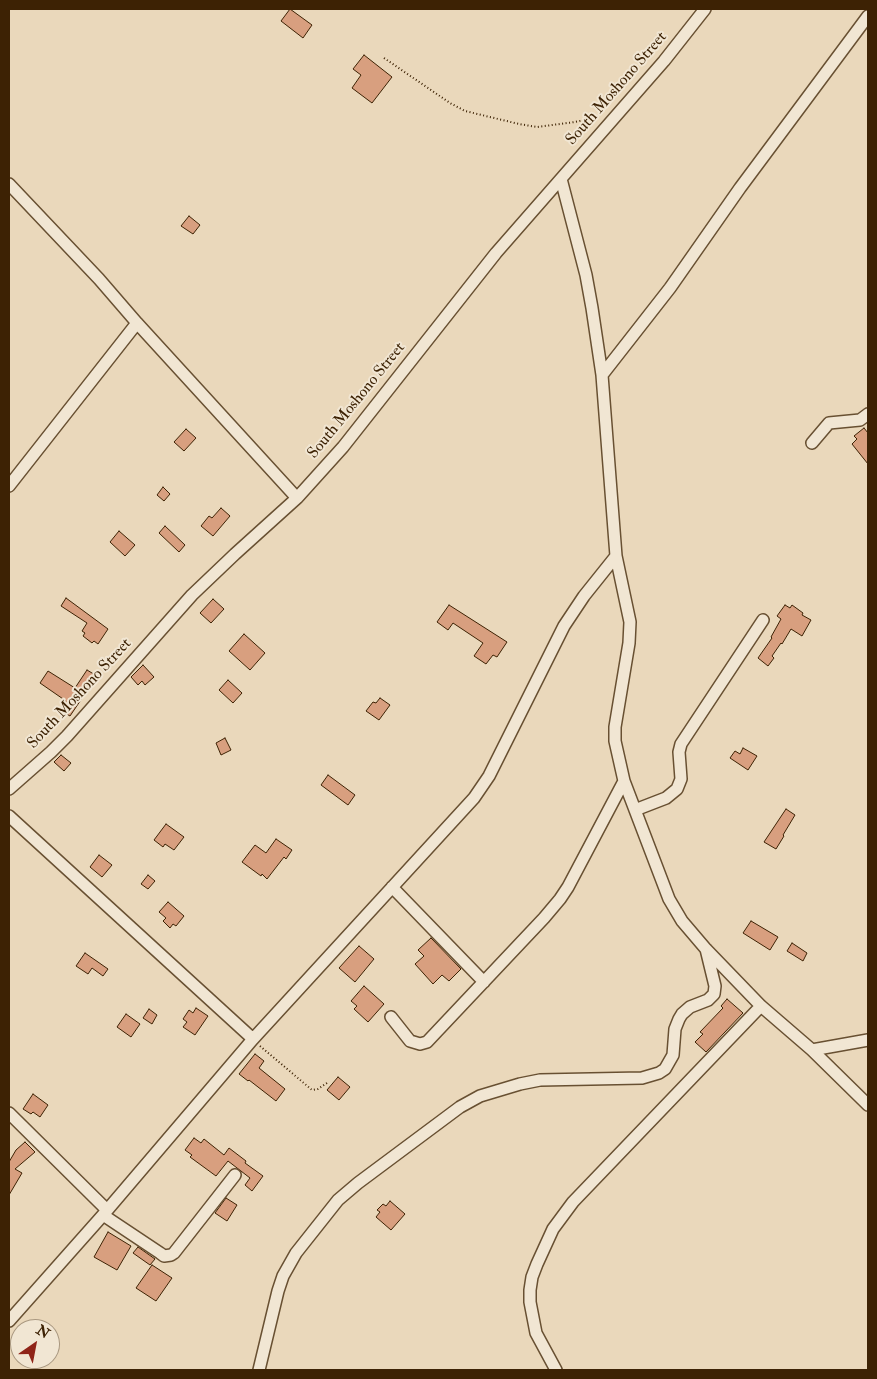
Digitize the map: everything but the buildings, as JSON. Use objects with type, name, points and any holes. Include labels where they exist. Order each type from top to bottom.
[{"type":"street","name":"South Moshono Street","points":[[9,788],[51,752],[74,729],[192,595],[297,498],[356,432],[496,253],[664,61],[705,9]]},
{"type":"street","points":[[602,375],[670,288],[740,188],[868,16]]},
{"type":"street","points":[[561,179],[586,275],[602,375],[616,556],[630,622],[629,643],[615,727],[615,741],[624,781],[669,900],[682,921],[705,948],[761,1006],[812,1050],[868,1105]]},
{"type":"street","points":[[9,184],[99,279],[297,498]]},
{"type":"street","points":[[9,486],[137,323]]},
{"type":"street","points":[[812,443],[829,423],[857,421],[863,419],[868,414]]},
{"type":"street","points":[[9,1321],[105,1213],[253,1040],[474,798],[494,766],[564,626],[584,596],[616,556]]},
{"type":"street","points":[[635,810],[666,798],[677,789],[681,779],[679,752],[681,744],[763,620]]},
{"type":"street","points":[[391,1017],[410,1041],[415,1043],[428,1042],[560,899],[624,781]]},
{"type":"street","points":[[9,816],[253,1040]]},
{"type":"street","points":[[392,887],[484,982]]},
{"type":"street","points":[[259,1370],[283,1276],[296,1253],[343,1195],[460,1107],[480,1096],[540,1080],[642,1078],[659,1073],[665,1069],[673,1055],[675,1029],[682,1014],[690,1007],[708,1000],[714,994],[715,986],[705,948]]},
{"type":"street","points":[[556,1370],[536,1333],[531,1316],[530,1302],[532,1277],[553,1229],[573,1202],[761,1006]]},
{"type":"street","points":[[812,1050],[868,1040]]},
{"type":"street","points":[[9,1113],[105,1213],[164,1256],[174,1253],[235,1175]]},
{"type":"path","points":[[384,58],[461,110],[519,124],[543,127],[618,114]]},
{"type":"path","points":[[253,1040],[312,1090],[318,1089],[327,1083]]}]
